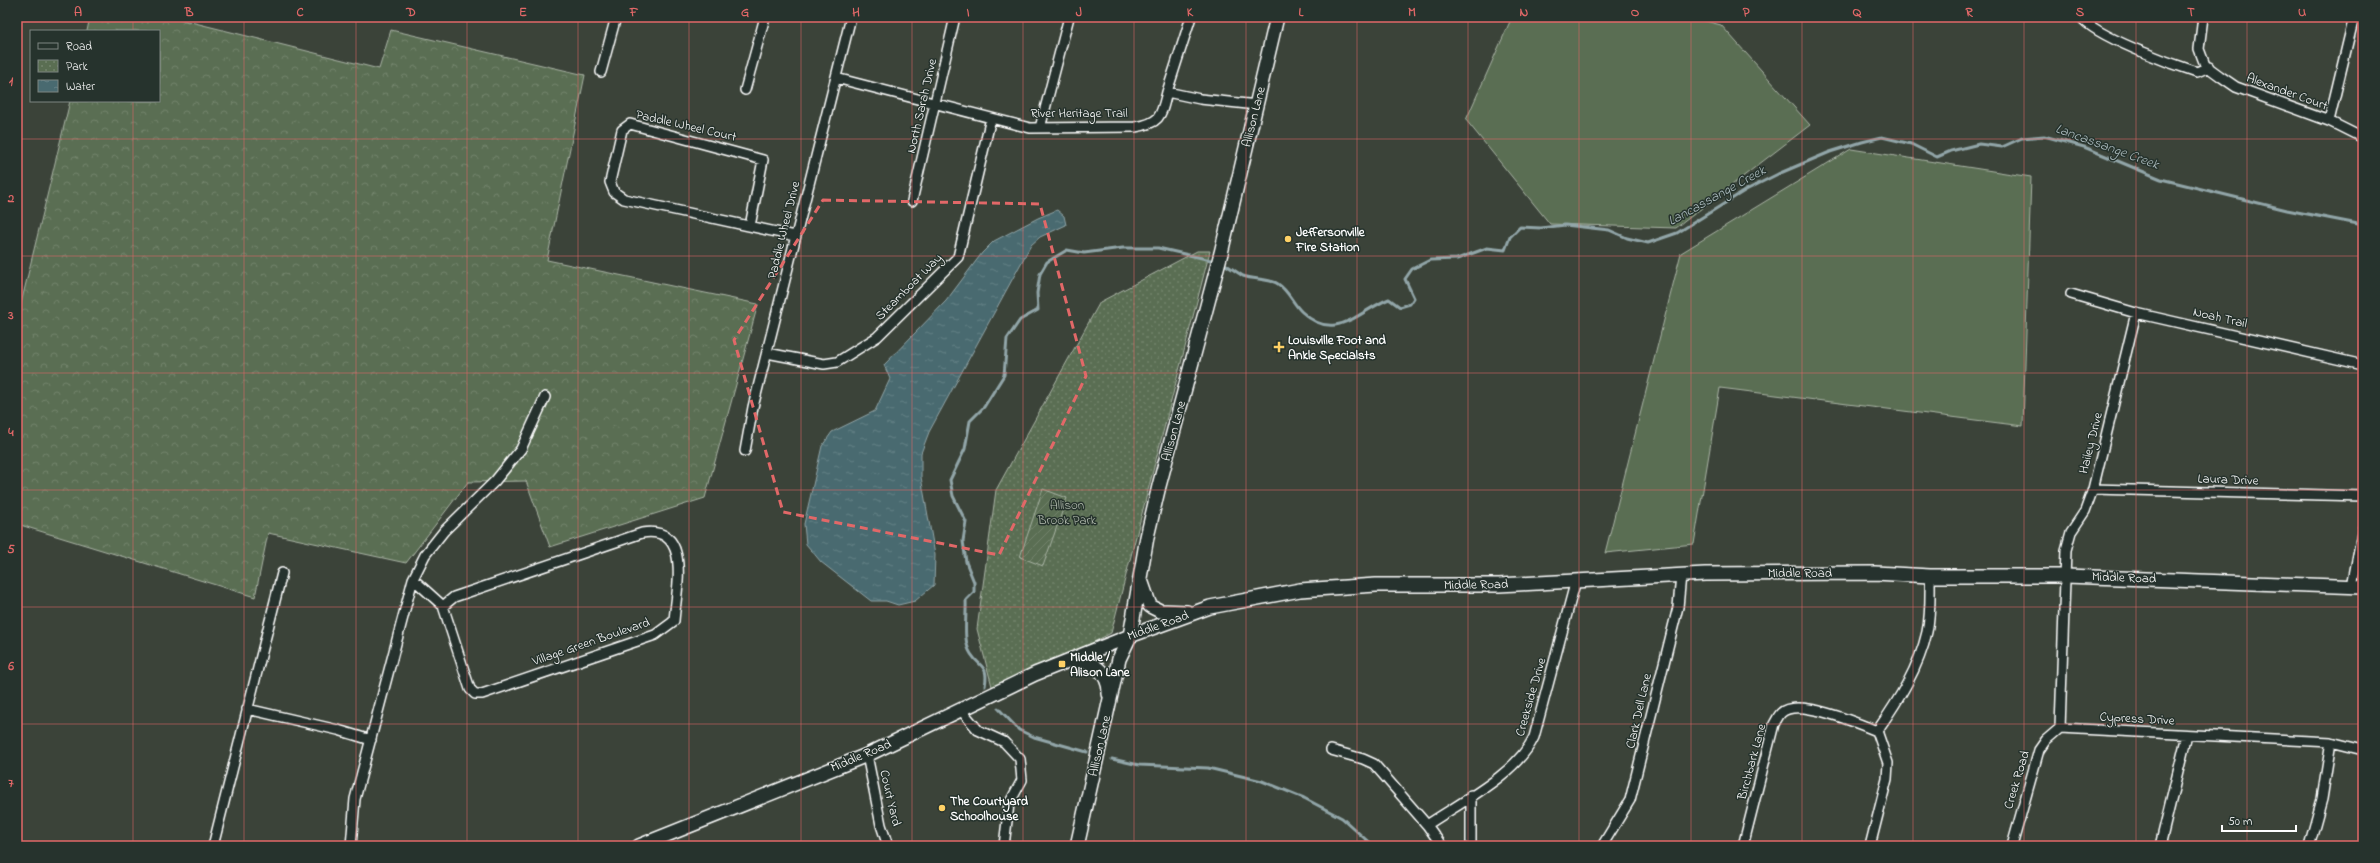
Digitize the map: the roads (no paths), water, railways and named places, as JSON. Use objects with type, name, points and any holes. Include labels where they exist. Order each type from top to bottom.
[{"type":"main road","name":"Allison Lane","points":[[1077,846],[1119,660],[1130,636],[1142,579],[1147,537],[1159,486],[1217,270],[1278,17]]},
{"type":"main road","name":"Middle Road","points":[[639,846],[867,755],[1035,674],[1130,636],[1196,612],[1248,598],[1300,590],[1376,585],[1499,585],[1681,575],[1875,573],[1930,576],[2066,576],[2358,587]]},
{"type":"main road","points":[[1142,579],[1144,592],[1150,606],[1160,611],[1173,613],[1196,612]]},
{"type":"main road","points":[[1066,662],[1078,660],[1095,665],[1106,676],[1110,688],[1109,707]]},
{"type":"street","points":[[601,72],[616,17]]},
{"type":"street","points":[[745,90],[765,17]]},
{"type":"street","name":"Paddle Wheel Drive","points":[[745,451],[753,407],[768,353],[795,236],[851,17]]},
{"type":"street","name":"North Sarah Drive","points":[[912,201],[936,104],[955,17]]},
{"type":"street","points":[[1040,128],[1069,17]]},
{"type":"street","points":[[1191,17],[1167,92],[1200,99],[1257,104]]},
{"type":"street","points":[[2081,17],[2101,31],[2157,59],[2197,72],[2207,66],[2199,49],[2203,17]]},
{"type":"street","points":[[2329,122],[2354,17]]},
{"type":"street","name":"Alexander Court","points":[[2207,66],[2236,87],[2329,122],[2363,138]]},
{"type":"street","name":"River Heritage Trail","points":[[836,78],[991,118],[1040,128],[1150,125],[1161,115],[1167,92]]},
{"type":"street","name":"Steamboat Way","points":[[768,353],[824,364],[837,362],[877,337],[958,257],[991,118]]},
{"type":"street","name":"Paddle Wheel Court","points":[[750,226],[763,160],[630,124],[622,130],[610,182],[614,192],[624,199],[795,236]]},
{"type":"street","name":"Noah Trail","points":[[2071,294],[2136,313],[2363,365]]},
{"type":"street","name":"Hailey Drive","points":[[2066,576],[2066,550],[2071,532],[2086,511],[2093,489],[2136,313]]},
{"type":"street","points":[[351,846],[355,799],[408,592],[413,579],[425,555],[444,531],[495,481],[521,449],[546,397]]},
{"type":"street","name":"Laura Drive","points":[[2093,489],[2363,496]]},
{"type":"street","points":[[2358,587],[2363,528]]},
{"type":"street","name":"Village Green Boulevard","points":[[413,579],[443,606],[470,689],[475,694],[482,694],[664,630],[674,621],[678,554],[671,540],[665,536],[654,531],[642,533],[454,597],[443,606]]},
{"type":"street","points":[[213,846],[282,573]]},
{"type":"street","name":"Clark Dell Lane","points":[[1602,846],[1630,800],[1678,607],[1681,575]]},
{"type":"street","points":[[1870,846],[1887,779],[1888,763],[1877,731],[1902,694],[1922,650],[1930,612],[1930,576]]},
{"type":"street","points":[[2060,728],[2066,576]]},
{"type":"street","name":"Creekside Drive","points":[[1427,825],[1512,768],[1529,748],[1534,737],[1576,580]]},
{"type":"street","points":[[247,708],[338,730],[371,740]]},
{"type":"street","name":"Birchbark Lane","points":[[1743,846],[1774,724],[1781,713],[1788,709],[1833,713],[1877,731]]},
{"type":"street","points":[[961,710],[978,730],[1004,742],[1020,759],[1022,780],[1009,804],[1004,846]]},
{"type":"street","name":"Cypress Drive","points":[[2060,728],[2187,735],[2255,736],[2332,742],[2363,750]]},
{"type":"street","name":"Creek Road","points":[[2012,846],[2039,750],[2046,740],[2060,728]]},
{"type":"street","points":[[2160,846],[2187,735]]},
{"type":"street","points":[[2309,846],[2322,799],[2332,742]]},
{"type":"street","points":[[1331,750],[1363,758],[1374,764],[1427,825],[1442,846]]},
{"type":"street","name":"Court Yard","points":[[867,755],[881,825],[888,846]]},
{"type":"street","points":[[1471,846],[1472,795]]},
{"type":"water","points":[[1057,210],[1064,216],[1066,225],[1040,237],[1031,245],[929,432],[921,453],[921,477],[935,555],[934,585],[915,601],[898,605],[886,601],[871,601],[821,562],[806,544],[804,524],[822,446],[832,432],[875,411],[890,379],[884,365],[946,301],[982,253],[994,241],[1038,218]]},
{"type":"waterway","name":"Lancassange Creek","points":[[1222,263],[1243,276],[1278,284],[1285,290],[1299,309],[1314,321],[1325,325],[1336,325],[1346,322],[1389,299],[1400,307],[1410,304],[1414,298],[1405,279],[1412,269],[1430,260],[1457,259],[1487,248],[1505,250],[1510,237],[1520,227],[1541,228],[1565,225],[1609,230],[1627,238],[1648,243],[1677,233],[1746,190],[1778,174],[1830,152],[1882,137],[1911,144],[1937,157],[1951,151],[1979,144],[2002,147],[2022,138],[2044,136],[2084,147],[2161,179],[2287,210],[2363,225]]},
{"type":"waterway","name":"Lancassange Creek","points":[[985,686],[985,670],[974,659],[968,649],[966,635],[966,600],[974,592],[974,582],[966,562],[963,541],[966,522],[953,496],[950,480],[965,449],[970,421],[984,407],[1004,375],[1007,339],[1020,320],[1038,310],[1037,293],[1040,274],[1047,262],[1067,250],[1084,253],[1123,248],[1158,248],[1215,261]]},
{"type":"waterway","name":"Lancassange Creek","points":[[998,708],[1019,730],[1034,737],[1087,752]]},
{"type":"waterway","name":"Lancassange Creek","points":[[1112,759],[1139,765],[1208,768],[1262,781],[1304,798],[1342,818],[1373,846]]},
{"type":"place","name":"Jeffersonville Fire Station","points":[[1288,239]]},
{"type":"place","name":"Louisville Foot and Ankle Specialsts","points":[[1279,347]]},
{"type":"place","name":"Middle / Alison Lane","points":[[1062,664]]},
{"type":"place","name":"The Courtyard Schoolhouse","points":[[942,808]]},
{"type":"park label","name":"Allison Brook Park","points":[[1067,512]]}]
